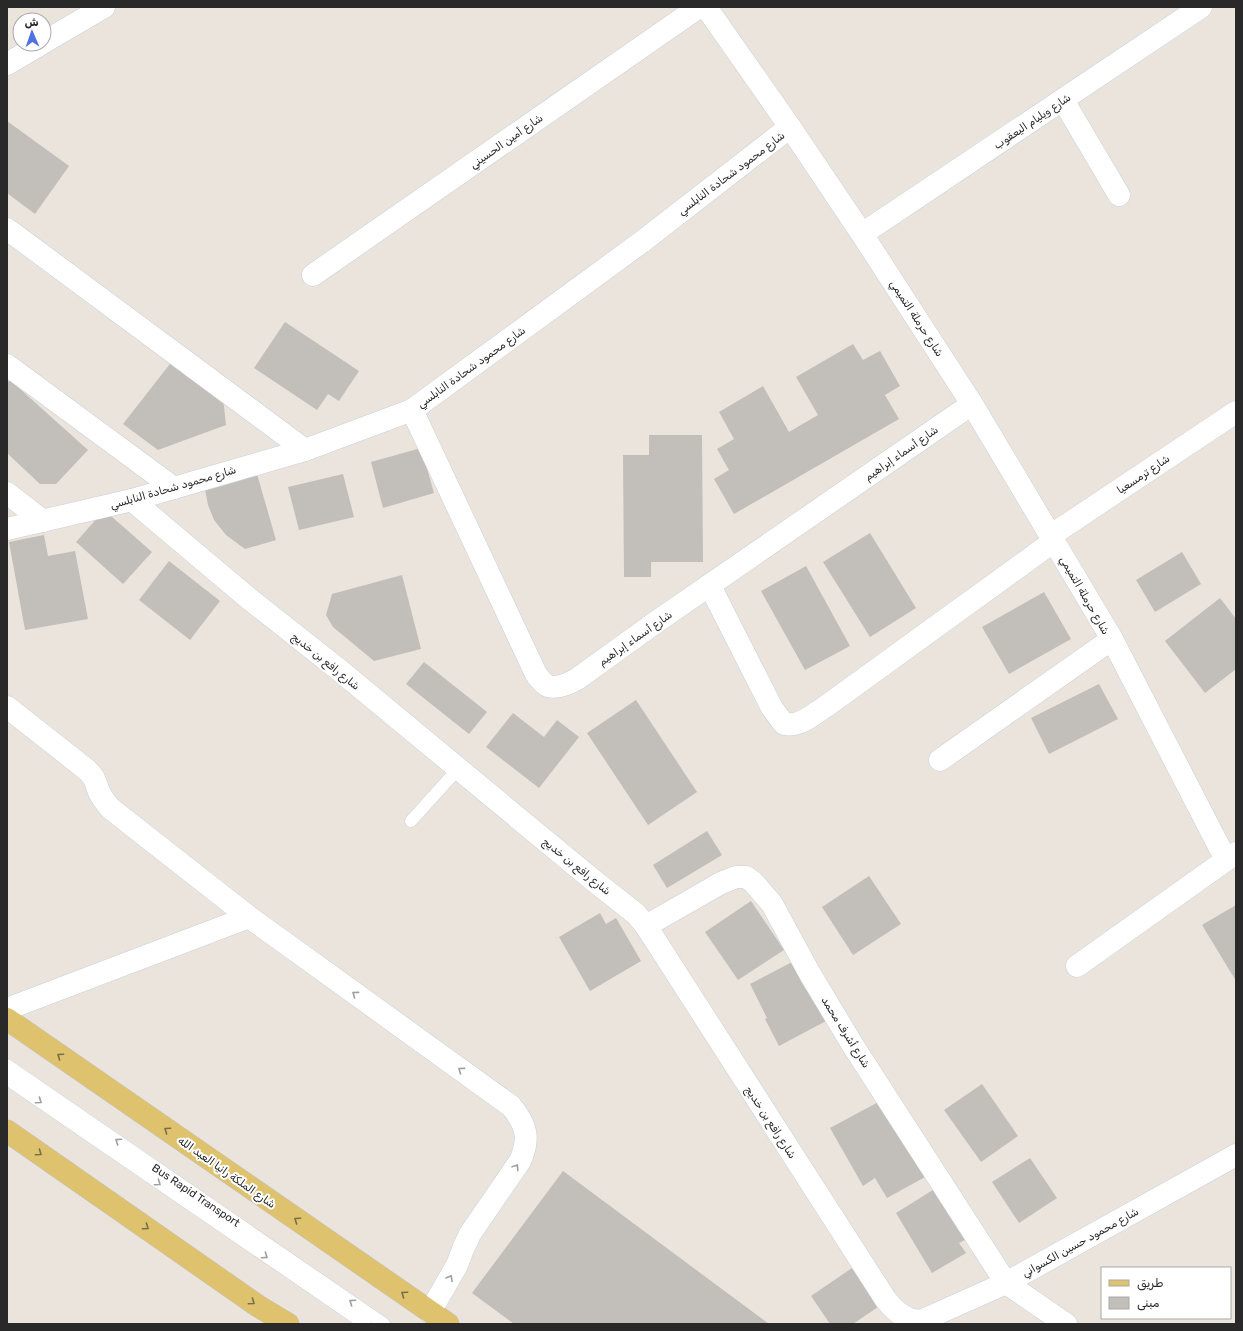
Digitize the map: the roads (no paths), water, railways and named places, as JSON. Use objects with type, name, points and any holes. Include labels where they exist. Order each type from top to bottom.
[{"type":"main road","name":"شارع الملكة رانيا العبد الله","points":[[7,1019],[439,1318]]},
{"type":"main road","points":[[7,1131],[258,1306],[288,1324]]},
{"type":"street","points":[[52,37],[104,7]]},
{"type":"street","name":"شارع أمين الحسيني","points":[[313,275],[699,7]]},
{"type":"street","name":"شارع حرملة التميمي","points":[[706,7],[790,127],[862,234],[972,404],[1112,639],[1233,858]]},
{"type":"street","name":"شارع ويليام اليعقوب","points":[[862,234],[1201,7]]},
{"type":"street","points":[[7,64],[27,52]]},
{"type":"street","points":[[1063,100],[1119,195]]},
{"type":"street","name":"شارع محمود شحادة النابلسي","points":[[7,529],[132,500],[304,450],[412,410],[642,241],[790,127]]},
{"type":"street","points":[[7,229],[304,450]]},
{"type":"street","points":[[7,366],[174,488]]},
{"type":"street","name":"شارع أسماء إبراهيم","points":[[412,410],[536,674],[549,686],[559,686],[578,679],[972,404]]},
{"type":"street","name":"شارع ترمسعيا","points":[[710,586],[772,708],[784,724],[799,724],[825,707],[1052,538],[1233,420]]},
{"type":"street","points":[[7,493],[43,521]]},
{"type":"street","name":"شارع رافع بن خديج","points":[[132,500],[247,597],[338,669],[636,914],[646,926],[886,1300],[895,1310],[911,1322]]},
{"type":"street","name":"شارع حرملة التميمي","points":[[940,760],[1112,639]]},
{"type":"street","points":[[7,706],[92,774],[97,783],[101,796],[110,808],[249,917],[511,1106],[519,1115],[525,1126],[525,1150],[520,1161],[470,1234],[457,1265],[439,1318]]},
{"type":"street","points":[[1077,966],[1233,858]]},
{"type":"street","name":"شارع أشرف محمد","points":[[646,926],[730,879],[746,877],[753,882],[772,904],[810,974],[852,1044],[1006,1283]]},
{"type":"street","points":[[7,1009],[249,917]]},
{"type":"street","name":"شارع محمود حسين الكسواني","points":[[911,1322],[1006,1283],[1236,1155]]},
{"type":"street","points":[[1006,1283],[1066,1324]]},
{"type":"lane","points":[[411,821],[458,769]]},
{"type":"lane","name":"Bus Rapid Transport","points":[[7,1065],[384,1324]]},
{"type":"lane","name":"Bus Rapid Transport","points":[[7,1079],[365,1324]]}]
